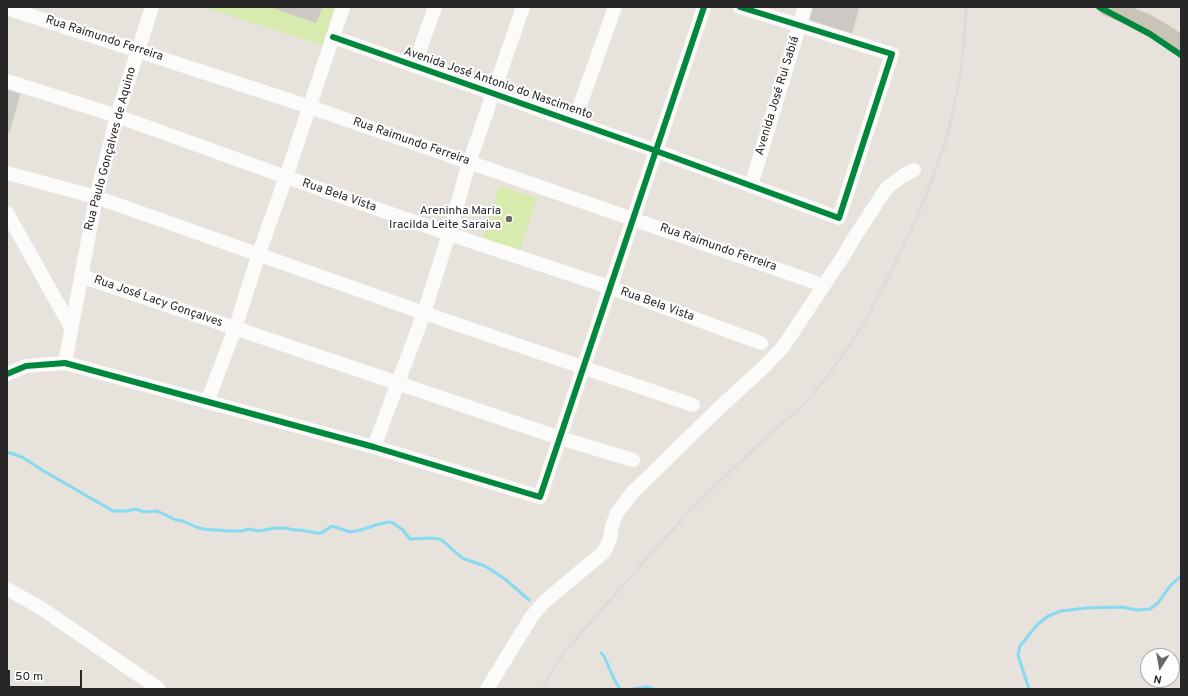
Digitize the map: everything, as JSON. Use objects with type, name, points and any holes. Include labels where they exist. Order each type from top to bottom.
[{"type":"main road","points":[[1107,7],[1145,22],[1181,44]]},
{"type":"street","name":"Rua Paulo Gonçalves de Aquino","points":[[64,363],[96,197],[117,116],[152,7]]},
{"type":"street","points":[[207,402],[235,329],[259,253],[343,7]]},
{"type":"street","points":[[414,66],[434,7]]},
{"type":"street","points":[[374,447],[424,313],[449,234],[469,163],[523,7]]},
{"type":"street","points":[[574,122],[615,7]]},
{"type":"street","points":[[7,374],[26,366],[64,363],[374,447],[540,497],[704,7]]},
{"type":"street","points":[[740,7],[800,26]]},
{"type":"street","name":"Avenida José Rui Sabiá","points":[[751,186],[805,7]]},
{"type":"street","name":"Rua Raimundo Ferreira","points":[[7,8],[310,107],[469,163],[634,218],[814,282]]},
{"type":"street","name":"Avenida José Antonio do Nascimento","points":[[333,38],[656,151],[839,218],[892,54],[800,26]]},
{"type":"street","name":"Rua Bela Vista","points":[[7,81],[117,116],[449,234],[611,288],[761,343]]},
{"type":"street","points":[[487,689],[529,621],[544,601],[604,552],[610,539],[612,526],[617,513],[632,493],[783,347],[882,195],[888,187],[914,170]]},
{"type":"street","points":[[7,173],[96,197],[259,253],[424,313],[693,405]]},
{"type":"street","points":[[7,213],[71,327]]},
{"type":"street","name":"Rua José Lacy Gonçalves","points":[[81,276],[560,438],[633,460]]},
{"type":"street","points":[[7,589],[41,608],[159,689]]},
{"type":"green space","points":[[203,7],[335,7],[322,45]]},
{"type":"green space","name":"Areninha Maria Iracilda Leite Saraiva","points":[[499,186],[537,198],[519,253],[482,240]]},
{"type":"building","points":[[274,7],[322,7],[316,23]]},
{"type":"building","points":[[813,7],[859,7],[852,33],[810,20]]},
{"type":"building","points":[[7,90],[20,94],[9,133],[7,132]]},
{"type":"waterway","points":[[7,452],[22,457],[113,511],[127,511],[136,509],[144,512],[157,511],[176,520],[183,521],[203,529],[229,531],[242,531],[249,529],[259,531],[285,528],[321,533],[332,526],[350,532],[379,524],[389,522],[393,523],[403,530],[410,539],[430,538],[443,541],[462,558],[485,566],[505,579],[529,600]]},
{"type":"waterway","points":[[1029,689],[1018,655],[1020,646],[1037,625],[1048,616],[1061,611],[1087,608],[1121,607],[1137,610],[1150,609],[1158,603],[1170,586],[1181,576]]},
{"type":"waterway","points":[[601,653],[604,656],[620,689]]},
{"type":"waterway","points":[[634,689],[647,687],[654,689]]},
{"type":"railway","points":[[543,689],[565,651],[687,514],[758,445],[805,403],[827,377],[866,319],[913,226],[929,188],[946,140],[960,77],[966,7]]},
{"type":"cycle path","points":[[7,374],[26,366],[65,363],[374,447],[540,497],[704,7]]},
{"type":"cycle path","points":[[333,37],[648,148],[839,218],[892,54],[740,7]]},
{"type":"cycle path","points":[[1099,7],[1150,34],[1181,55]]},
{"type":"place","name":"Areninha Maria Iracilda Leite Saraiva","points":[[509,219]]}]
